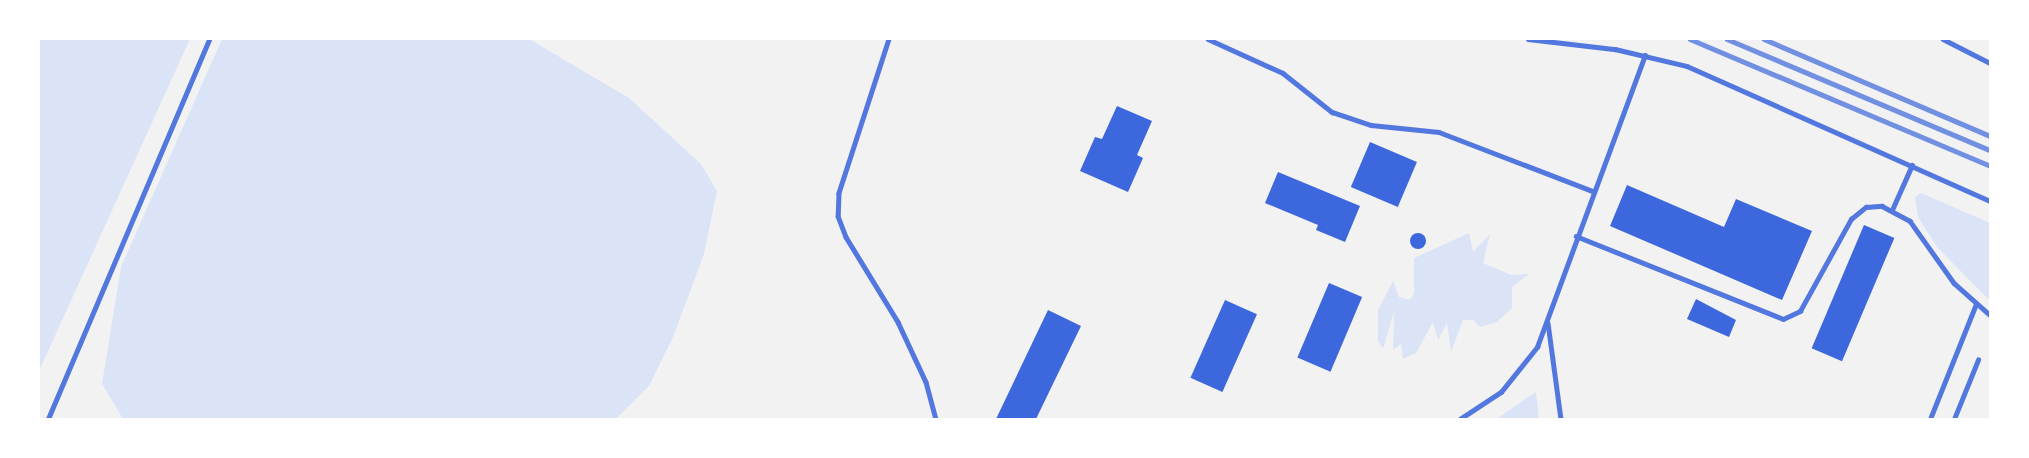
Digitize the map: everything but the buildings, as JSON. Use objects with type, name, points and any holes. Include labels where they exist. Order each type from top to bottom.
[{"type":"lane","points":[[48,419],[209,39]]},
{"type":"lane","points":[[889,39],[839,193],[838,216],[846,237],[898,322],[926,382],[936,419]]},
{"type":"lane","points":[[1208,39],[1283,74],[1332,112],[1371,125],[1439,132],[1593,191]]},
{"type":"lane","points":[[1528,39],[1645,55],[1687,66],[1990,201]]},
{"type":"lane","points":[[1943,39],[1990,63]]},
{"type":"lane","points":[[1460,419],[1514,380],[1531,359],[1548,320],[1576,236],[1645,55]]},
{"type":"lane","points":[[1892,210],[1912,165]]},
{"type":"lane","points":[[1576,236],[1783,319],[1800,311],[1851,219],[1866,207],[1892,210],[1910,221],[1931,255],[1976,304],[1990,315]]},
{"type":"lane","points":[[1930,419],[1976,304]]},
{"type":"lane","points":[[1548,320],[1561,419]]},
{"type":"lane","points":[[1954,419],[1978,360]]},
{"type":"shaded area","points":[[39,39],[190,39],[39,371]]},
{"type":"shaded area","points":[[222,39],[529,39],[629,98],[701,164],[717,191],[704,254],[673,337],[649,386],[616,419],[123,419],[102,384],[121,267]]},
{"type":"shaded area","points":[[1921,193],[1990,223],[1990,301],[1937,247],[1918,217],[1915,197]]},
{"type":"shaded area","points":[[1469,233],[1473,252],[1490,234],[1483,263],[1511,275],[1529,274],[1512,287],[1512,308],[1497,322],[1480,327],[1473,320],[1463,320],[1451,352],[1447,323],[1438,340],[1433,322],[1416,353],[1403,359],[1401,344],[1393,350],[1394,312],[1383,349],[1378,341],[1378,310],[1393,281],[1399,297],[1410,300],[1414,293],[1414,258]]},
{"type":"shaded area","points":[[1536,392],[1539,419],[1496,419]]},
{"type":"railway","points":[[1690,39],[1990,166]]},
{"type":"railway","points":[[1727,39],[1990,150]]},
{"type":"railway","points":[[1764,39],[1990,136]]}]
